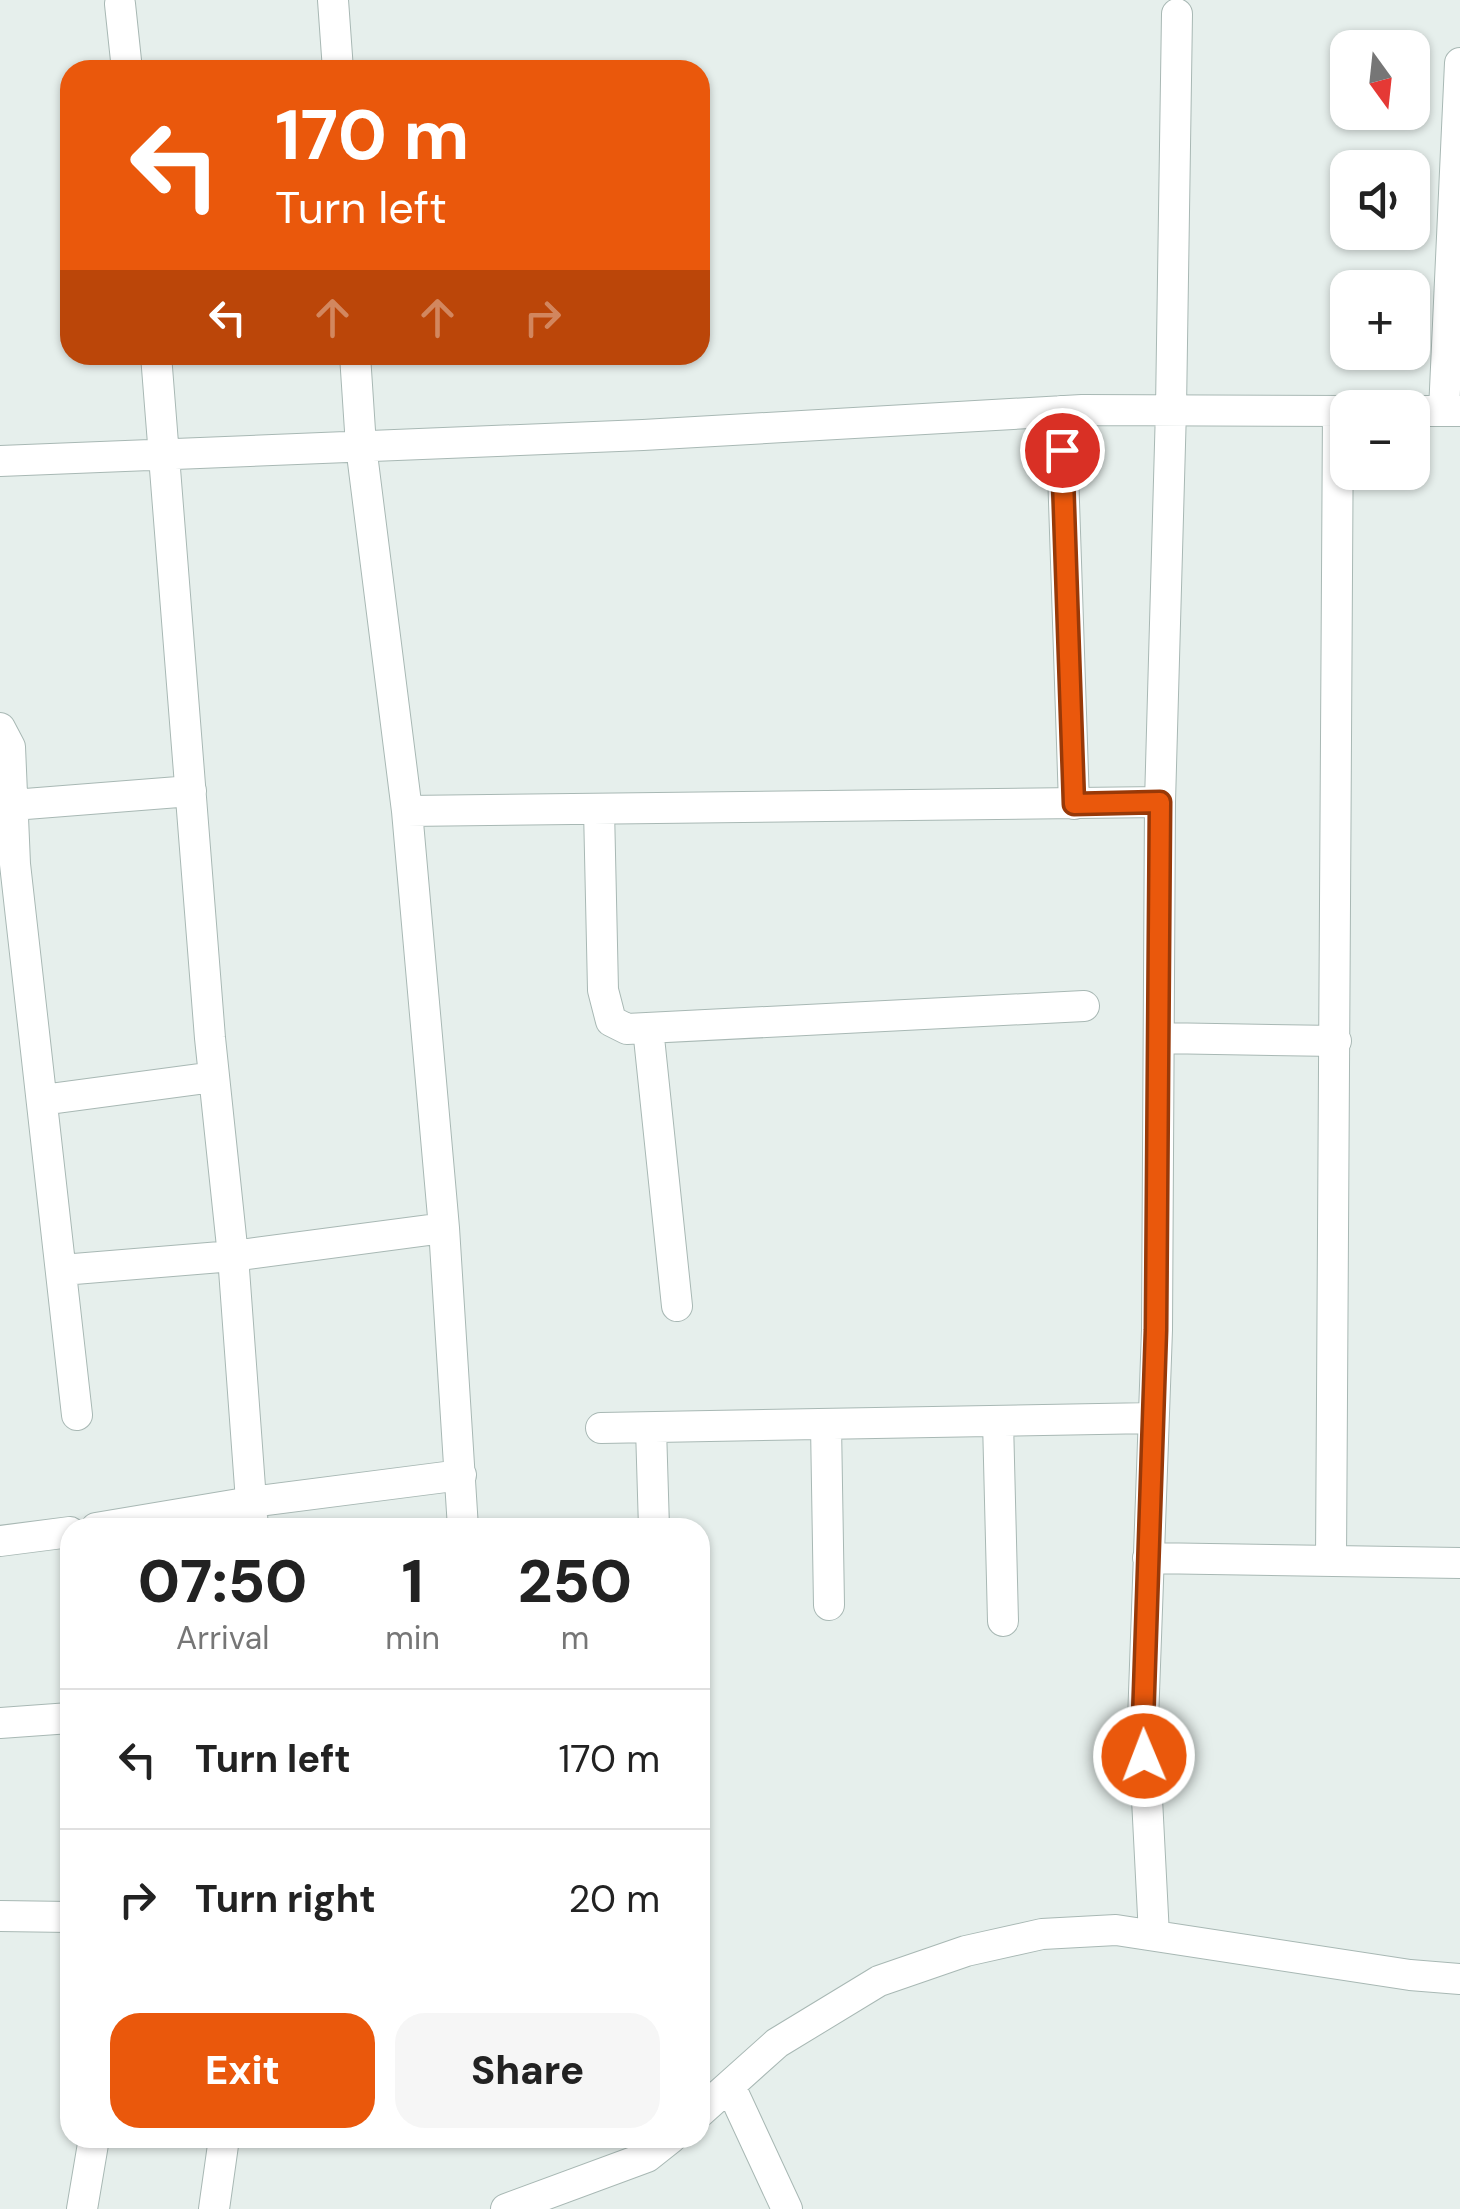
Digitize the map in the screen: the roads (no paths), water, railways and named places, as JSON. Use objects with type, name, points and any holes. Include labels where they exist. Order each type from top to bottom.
[{"type":"street","points":[[333,0],[337,60]]},
{"type":"street","points":[[120,4],[126,60]]},
{"type":"street","points":[[1154,1935],[1143,1721],[1153,1418],[1160,802],[1172,409],[1177,14]]},
{"type":"street","points":[[1452,411],[1460,62]]},
{"type":"street","points":[[157,365],[252,1515]]},
{"type":"street","points":[[356,365],[361,446],[407,811],[444,1228],[463,1518]]},
{"type":"street","points":[[0,462],[643,435],[1060,411],[1330,411]]},
{"type":"street","points":[[1060,411],[1074,804]]},
{"type":"street","points":[[1331,1561],[1342,490]]},
{"type":"street","points":[[0,728],[10,747],[22,935],[77,1415]]},
{"type":"street","points":[[13,805],[191,791]]},
{"type":"street","points":[[407,811],[1160,802]]},
{"type":"street","points":[[599,809],[606,1008],[611,1022],[627,1029],[1084,1006]]},
{"type":"street","points":[[648,1028],[677,1306]]},
{"type":"street","points":[[1158,1038],[1336,1041]]},
{"type":"street","points":[[42,1100],[214,1077]]},
{"type":"street","points":[[62,1270],[233,1256],[444,1228]]},
{"type":"street","points":[[602,1428],[1153,1418]]},
{"type":"street","points":[[998,1421],[1003,1621]]},
{"type":"street","points":[[826,1425],[829,1604]]},
{"type":"street","points":[[651,1428],[654,1518]]},
{"type":"street","points":[[216,1518],[252,1515],[461,1475]]},
{"type":"street","points":[[0,1540],[60,1533]]},
{"type":"street","points":[[1148,1558],[1460,1563]]},
{"type":"street","points":[[0,1723],[60,1719]]},
{"type":"street","points":[[0,1916],[60,1918]]},
{"type":"street","points":[[710,2103],[778,2043],[880,1981],[966,1951],[1042,1934],[1116,1930],[1410,1975],[1460,1979]]},
{"type":"street","points":[[730,2086],[787,2209]]},
{"type":"street","points":[[82,2209],[92,2148]]},
{"type":"street","points":[[214,2209],[223,2148]]},
{"type":"street","points":[[506,2209],[647,2157],[658,2148]]}]
